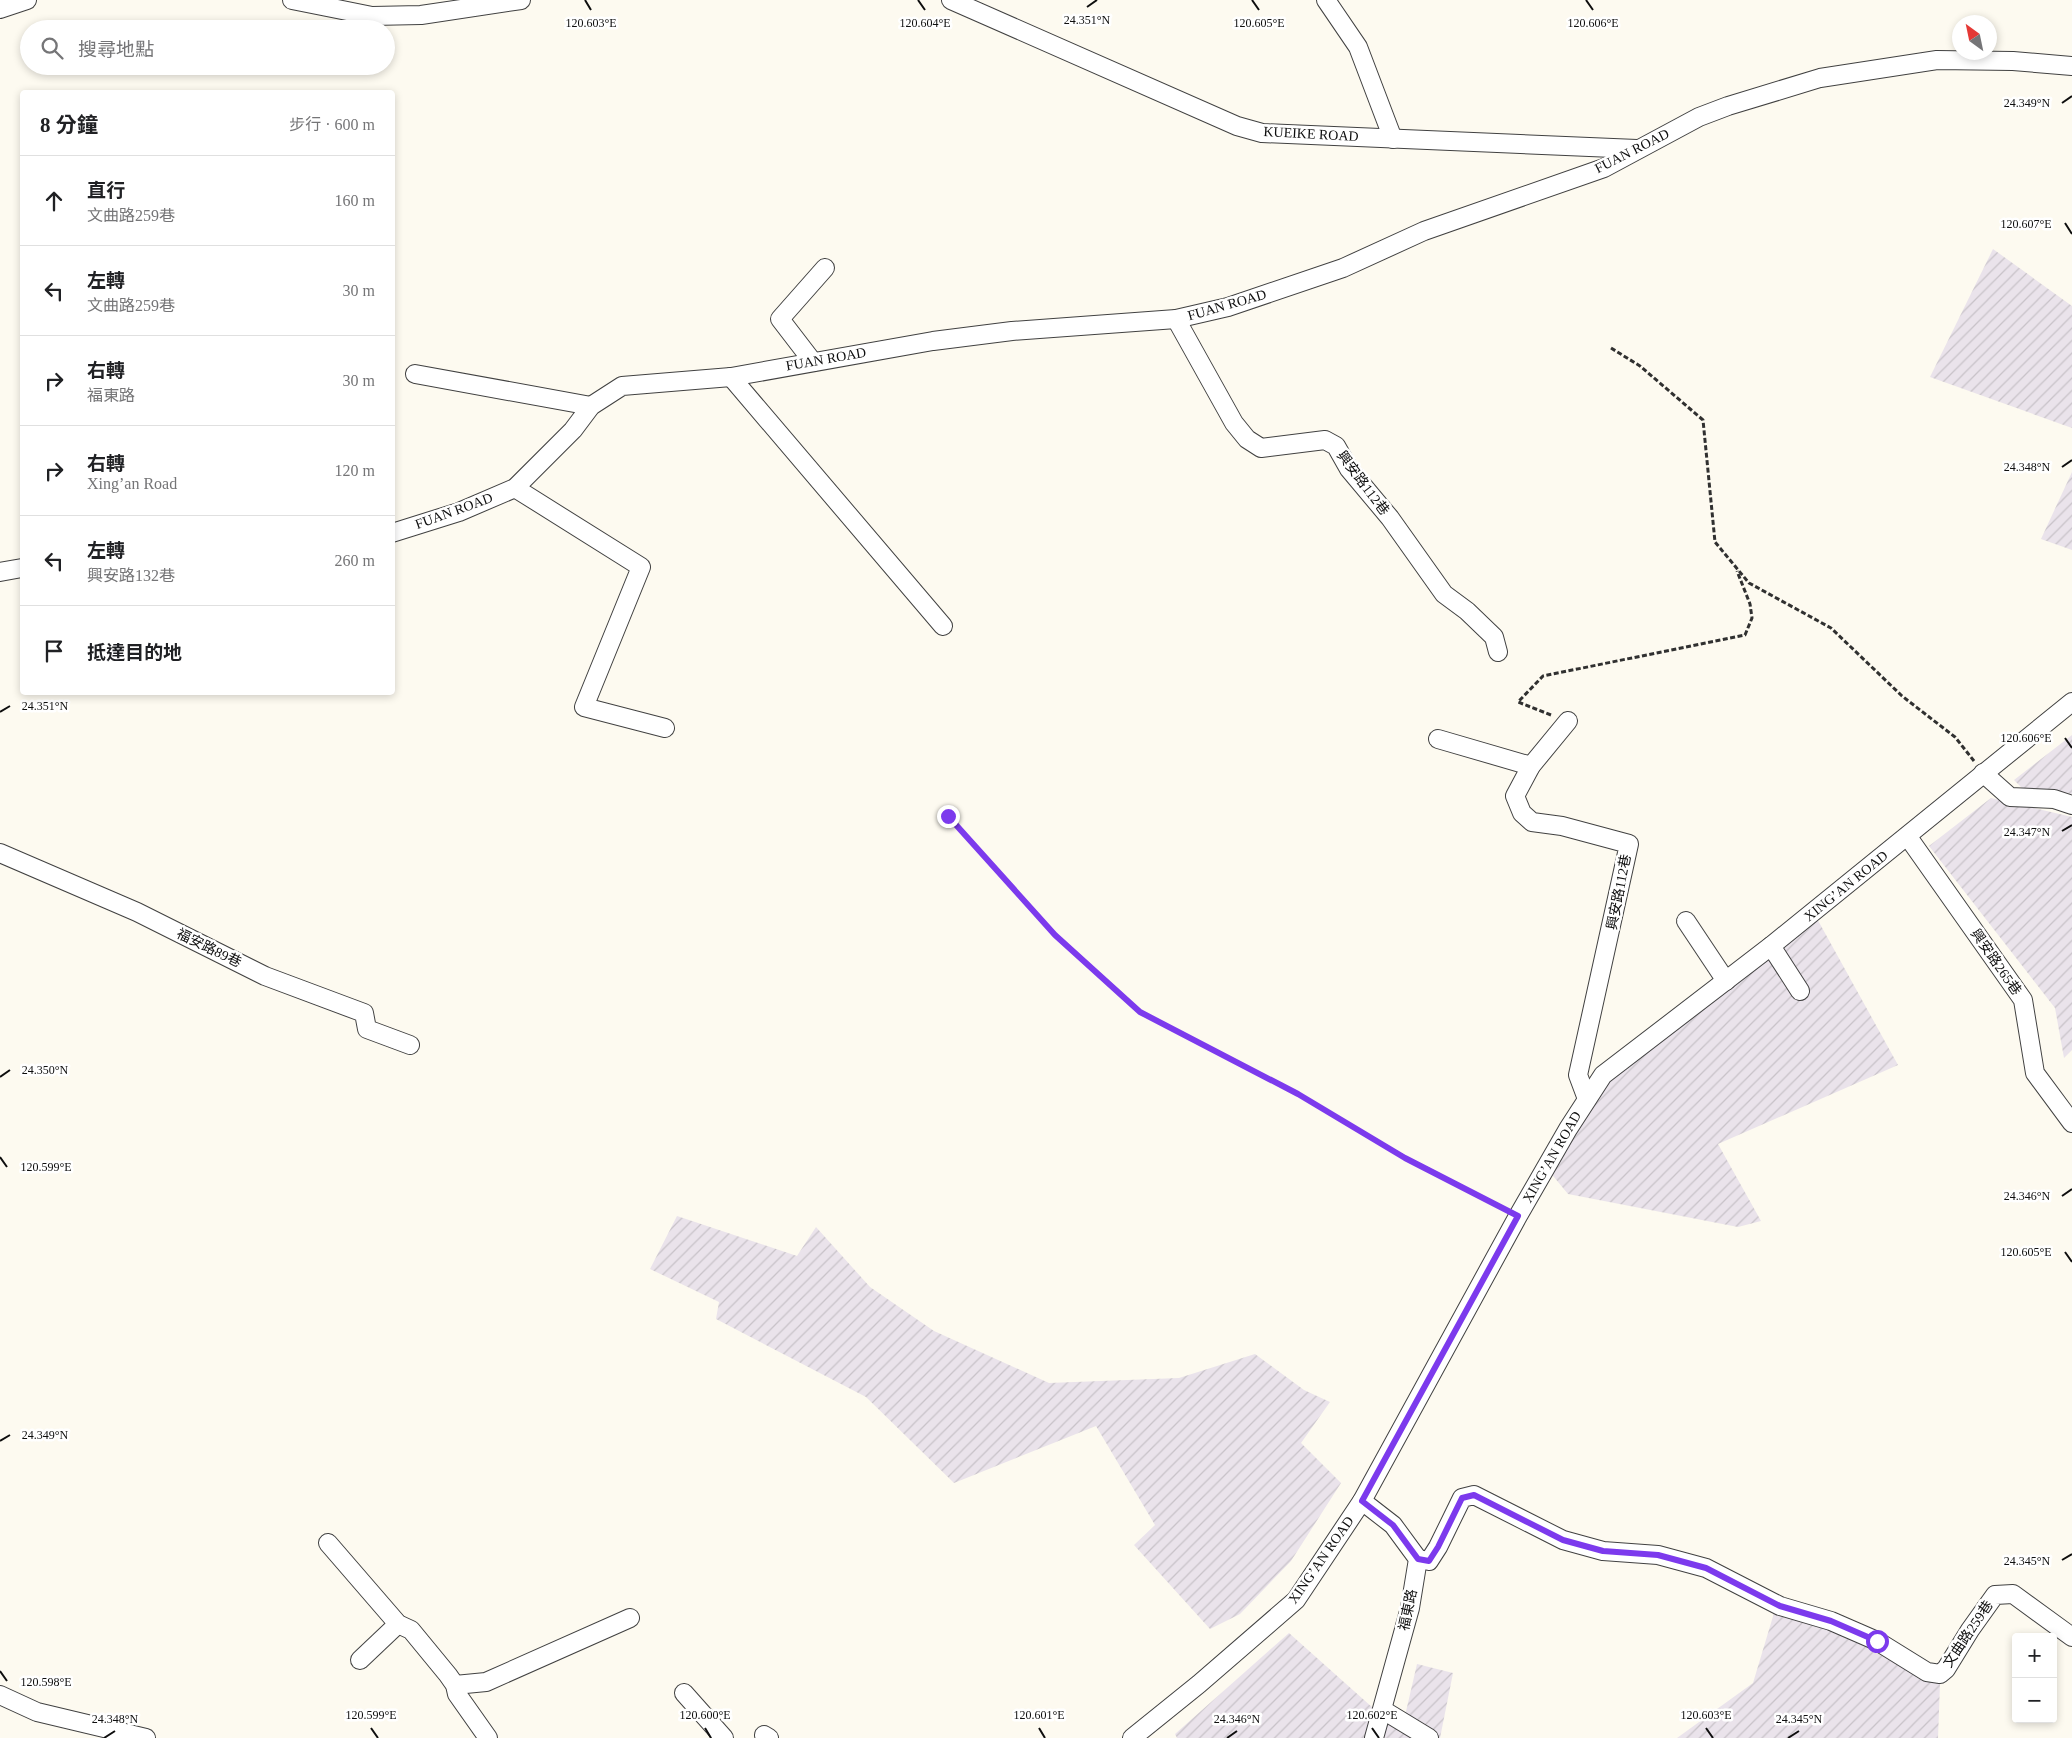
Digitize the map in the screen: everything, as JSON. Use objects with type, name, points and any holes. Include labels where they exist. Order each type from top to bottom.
[{"type":"street","points":[[0,9],[27,0]]},
{"type":"street","points":[[292,0],[372,16],[421,15],[521,0]]},
{"type":"street","name":"KUEIKE ROAD","points":[[951,0],[1236,126],[1262,132],[1638,149]]},
{"type":"street","points":[[1326,0],[1358,47],[1393,139]]},
{"type":"street","name":"FUAN ROAD","points":[[395,533],[459,512],[515,488],[573,430],[591,406],[622,386],[731,377],[933,341],[1012,331],[1176,319],[1228,307],[1343,268],[1424,231],[1604,168],[1699,117],[1728,106],[1820,78],[1937,60],[2013,61],[2072,66]]},
{"type":"street","points":[[813,362],[780,319],[826,268]]},
{"type":"street","name":"興安路112巷","points":[[1176,319],[1234,423],[1248,439],[1261,448],[1325,440],[1336,446],[1349,469],[1390,518],[1444,594],[1467,611],[1494,637],[1498,652]]},
{"type":"street","points":[[415,374],[591,406]]},
{"type":"street","points":[[731,377],[943,626]]},
{"type":"street","points":[[515,488],[640,566],[584,707],[666,728]]},
{"type":"street","points":[[0,572],[20,568]]},
{"type":"street","name":"XING’AN ROAD","points":[[1132,1738],[1199,1684],[1296,1600],[1362,1501],[1518,1216],[1603,1075],[1771,946],[1908,837],[1982,773],[2072,702]]},
{"type":"street","name":"興安路112巷","points":[[1568,721],[1531,766],[1515,796],[1522,813],[1532,822],[1562,826],[1629,844],[1578,1075],[1587,1099]]},
{"type":"street","points":[[1438,739],[1531,766]]},
{"type":"street","points":[[1982,773],[2010,797],[2054,799],[2072,805]]},
{"type":"street","name":"興安路265巷","points":[[1908,837],[2024,1000],[2035,1074],[2072,1122]]},
{"type":"street","name":"福安路89巷","points":[[0,853],[137,912],[265,976],[364,1013],[367,1029],[410,1045]]},
{"type":"street","points":[[1686,921],[1726,981]]},
{"type":"street","points":[[1771,946],[1800,991]]},
{"type":"street","name":"文曲路259巷","points":[[1418,1559],[1429,1561],[1462,1498],[1474,1495],[1563,1540],[1603,1551],[1658,1555],[1706,1568],[1780,1606],[1831,1621],[1877,1641],[1927,1672],[1940,1674],[1946,1669],[1970,1630],[1995,1595],[2013,1594],[2072,1637]]},
{"type":"street","points":[[1362,1501],[1393,1525],[1418,1559]]},
{"type":"street","points":[[328,1543],[398,1624],[411,1630],[455,1685],[457,1694],[488,1738]]},
{"type":"street","name":"福東路","points":[[1374,1738],[1410,1608],[1418,1559]]},
{"type":"street","points":[[455,1685],[486,1682],[630,1618]]},
{"type":"street","points":[[360,1660],[398,1624]]},
{"type":"street","points":[[684,1693],[724,1738]]},
{"type":"street","points":[[0,1695],[36,1712],[146,1738]]},
{"type":"street","points":[[1383,1710],[1429,1738]]},
{"type":"path","points":[[1611,348],[1640,366],[1702,420],[1715,542],[1749,583],[1831,628],[1902,696],[1955,736],[1982,773]]},
{"type":"path","points":[[1568,721],[1518,702],[1543,676],[1745,635],[1752,618],[1750,604],[1735,566]]},
{"type":"path","points":[[948,816],[1055,935],[1140,1012],[1298,1094],[1405,1158],[1518,1216]]},
{"type":"shaded area","points":[[1993,249],[2072,306],[2072,428],[1930,377]]},
{"type":"shaded area","points":[[2072,472],[2072,550],[2041,539]]},
{"type":"shaded area","points":[[2072,735],[2072,794],[2023,789],[2014,780]]},
{"type":"shaded area","points":[[1991,798],[2072,817],[2072,1050],[2064,1058],[2055,1008],[1929,846]]},
{"type":"shaded area","points":[[1815,915],[1898,1065],[1718,1144],[1761,1221],[1738,1227],[1568,1194],[1549,1171],[1614,1073]]},
{"type":"shaded area","points":[[677,1216],[797,1256],[816,1227],[870,1287],[934,1331],[1049,1383],[1179,1378],[1255,1354],[1304,1390],[1330,1402],[1301,1443],[1341,1483],[1291,1561],[1240,1614],[1210,1629],[1134,1545],[1155,1525],[1096,1426],[954,1483],[866,1397],[716,1319],[719,1302],[650,1269]]},
{"type":"shaded area","points":[[1774,1613],[1859,1636],[1940,1684],[1938,1738],[1677,1738],[1753,1683]]},
{"type":"shaded area","points":[[1289,1633],[1401,1733],[1417,1664],[1453,1673],[1440,1738],[1177,1738],[1175,1734]]},
{"type":"route","points":[[948,816],[1055,935],[1140,1012],[1298,1094],[1405,1158],[1518,1216],[1362,1501],[1393,1525],[1418,1559],[1429,1561],[1462,1498],[1474,1495],[1563,1540],[1603,1551],[1658,1555],[1706,1568],[1780,1606],[1831,1621],[1877,1641]]}]
